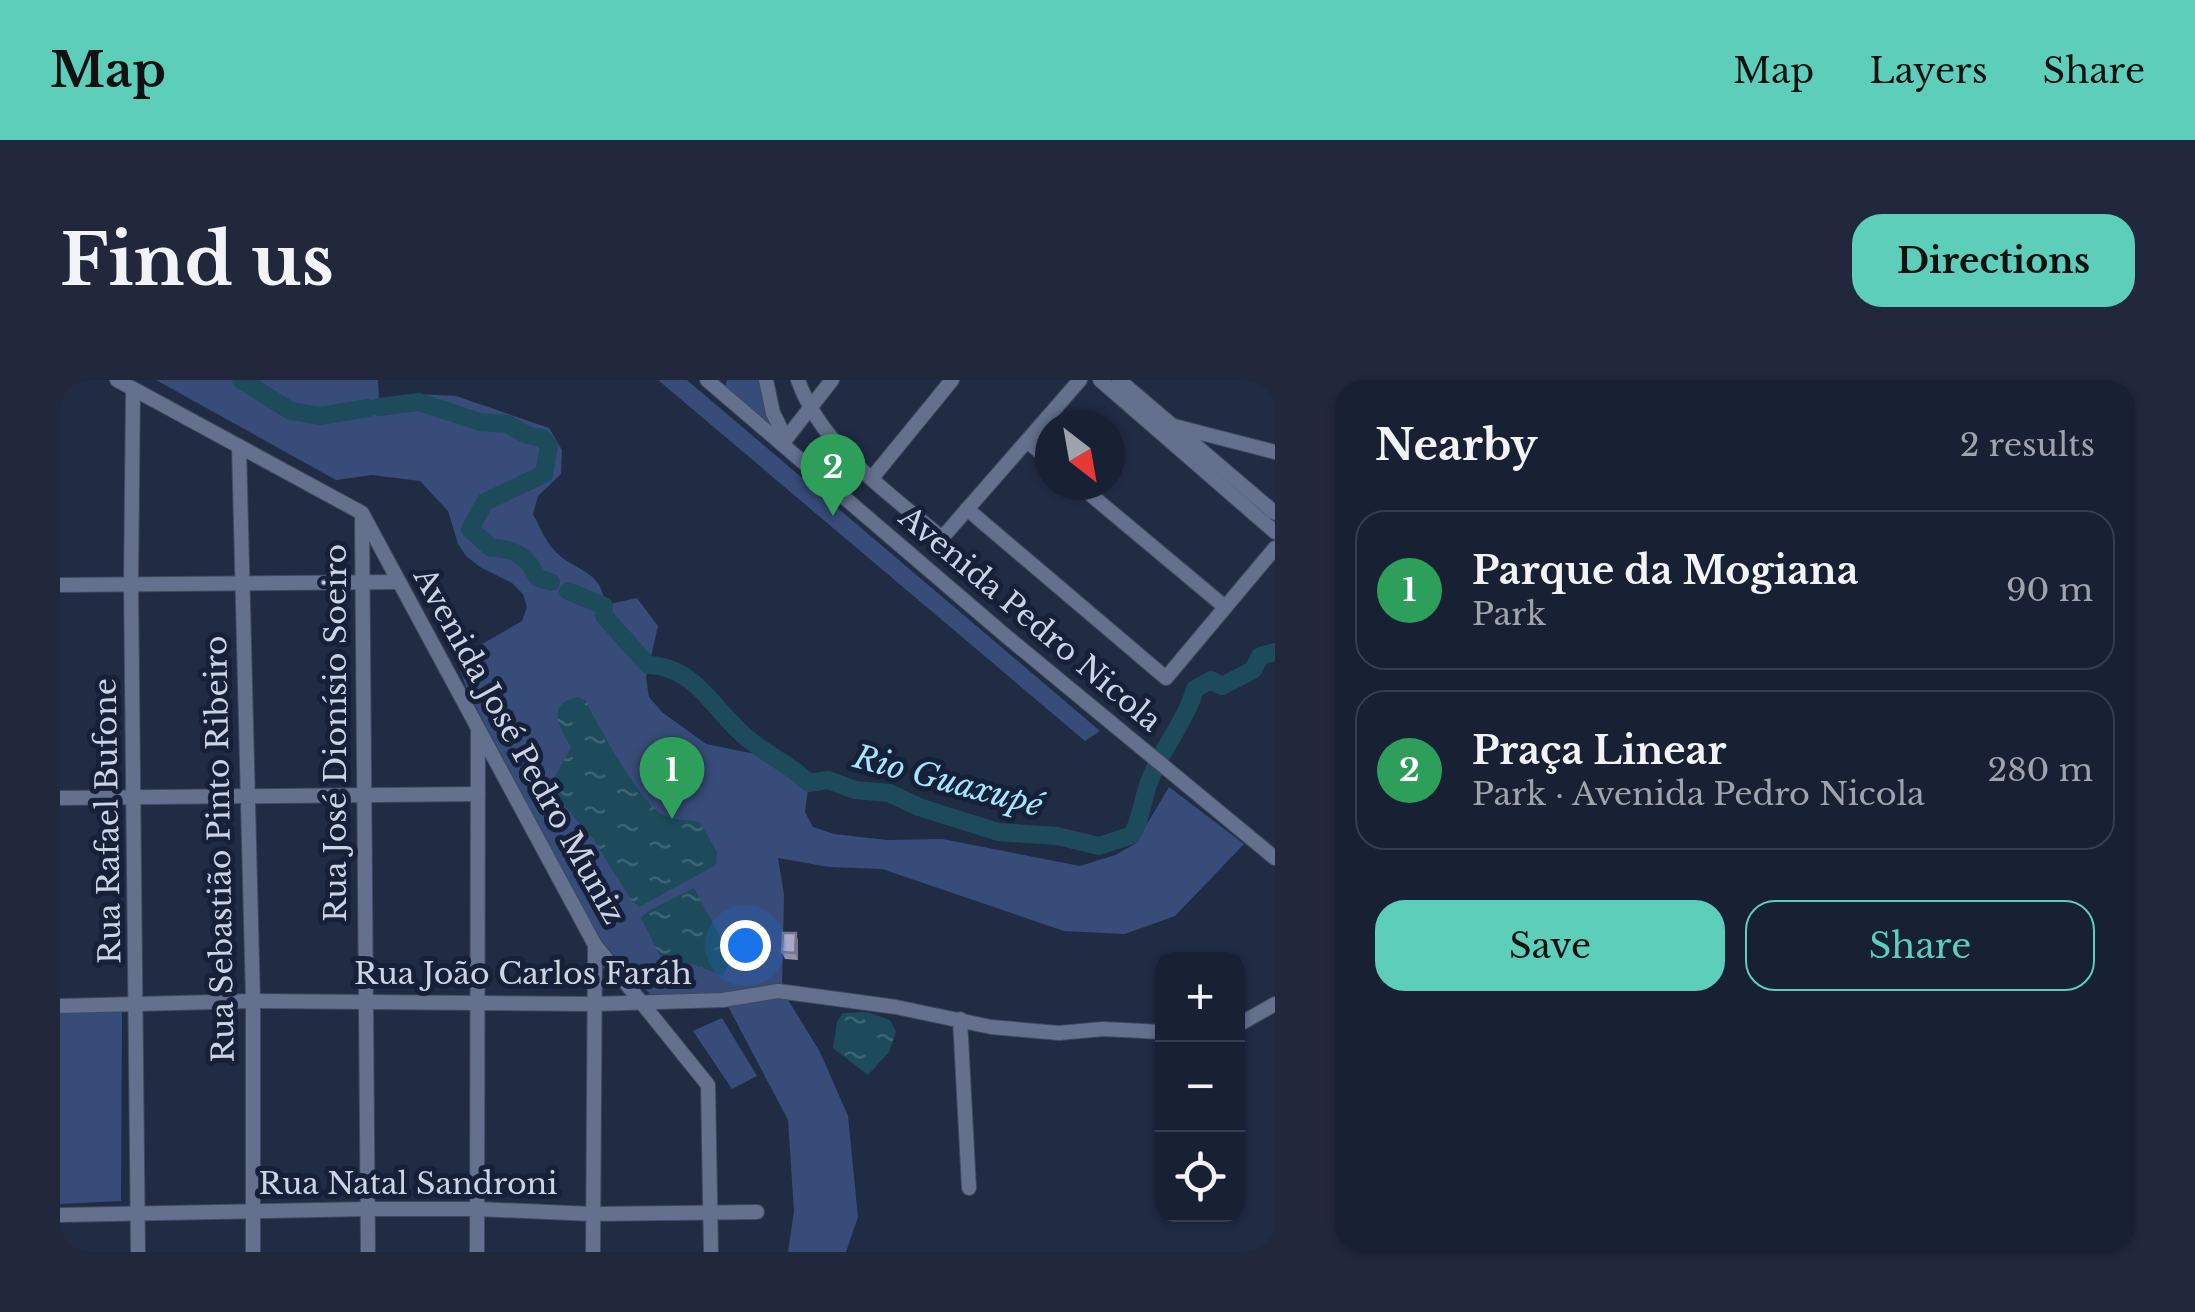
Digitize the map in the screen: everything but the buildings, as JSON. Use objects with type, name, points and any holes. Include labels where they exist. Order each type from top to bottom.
[{"type":"street","points":[[117,380],[362,514]]},
{"type":"street","name":"Avenida Pedro Nicola","points":[[707,380],[1275,858]]},
{"type":"street","points":[[766,380],[784,442]]},
{"type":"street","points":[[798,380],[809,407],[852,462],[942,538],[1080,380]]},
{"type":"street","points":[[784,442],[832,380]]},
{"type":"street","points":[[872,478],[952,380]]},
{"type":"street","points":[[1100,380],[1168,430],[1275,532]]},
{"type":"street","points":[[1123,381],[1168,430],[1275,452]]},
{"type":"street","name":"Rua Rafael Bufone","points":[[133,390],[138,1252]]},
{"type":"street","points":[[1027,441],[1035,448]]},
{"type":"street","name":"Rua Sebastião Pinto Ribeiro","points":[[239,446],[250,796],[252,1252]]},
{"type":"street","points":[[1195,454],[1275,513]]},
{"type":"street","points":[[1098,500],[1226,607]]},
{"type":"street","points":[[967,509],[1166,678],[1275,548]]},
{"type":"street","name":"Avenida José Pedro Muniz","points":[[362,514],[595,944],[708,1085],[710,1252]]},
{"type":"street","name":"Rua José Dionísio Soeiro","points":[[362,514],[368,1252]]},
{"type":"street","points":[[60,585],[399,582]]},
{"type":"street","points":[[477,1252],[478,726]]},
{"type":"street","points":[[60,798],[478,794]]},
{"type":"street","points":[[593,1252],[595,944]]},
{"type":"street","name":"Rua João Carlos Faráh","points":[[60,1006],[253,1001],[594,1004],[723,1000],[778,991],[991,1027],[1059,1033],[1103,1029],[1155,1032]]},
{"type":"street","points":[[1245,1021],[1275,1004]]},
{"type":"street","points":[[960,1019],[969,1188]]},
{"type":"street","name":"Rua Natal Sandroni","points":[[60,1216],[368,1209],[593,1214],[756,1212]]},
{"type":"shaded area","points":[[156,380],[378,380],[379,399],[416,394],[456,396],[549,428],[562,450],[561,474],[538,496],[533,514],[553,549],[598,584],[605,605],[637,598],[658,626],[646,678],[649,697],[662,712],[706,744],[755,754],[809,783],[805,812],[813,827],[834,834],[887,840],[942,839],[1080,866],[1135,844],[1169,787],[1244,844],[1175,916],[1125,934],[1064,931],[882,869],[829,867],[778,858],[784,895],[782,990],[820,1052],[848,1116],[858,1217],[846,1252],[788,1252],[794,1211],[788,1120],[722,995],[650,994],[598,938],[468,692],[456,659],[522,621],[527,607],[523,594],[512,583],[466,556],[448,511],[420,481],[372,475],[336,480]]},
{"type":"shaded area","points":[[658,380],[687,380],[1100,731],[1085,741]]},
{"type":"shaded area","points":[[727,380],[762,380],[773,429],[724,389]]},
{"type":"shaded area","points":[[122,1010],[121,1201],[60,1204],[60,1012]]},
{"type":"shaded area","points":[[722,1018],[757,1076],[732,1089],[693,1031]]},
{"type":"water","points":[[568,700],[585,700],[651,806],[670,818],[700,822],[717,852],[716,865],[639,907],[594,840],[551,790],[571,747],[559,725],[558,710]]},
{"type":"water","points":[[694,888],[730,955],[731,962],[722,976],[693,964],[664,964],[641,918]]},
{"type":"water","points":[[867,1012],[890,1020],[896,1032],[889,1052],[868,1075],[833,1048],[837,1022],[843,1013]]},
{"type":"waterway","name":"Rio Guaxupé","points":[[241,380],[291,411],[320,416],[368,408]]},
{"type":"waterway","name":"Rio Guaxupé","points":[[379,407],[419,402],[480,422],[507,424],[542,438],[549,446],[544,474],[485,502],[470,529],[491,548],[519,555],[538,578],[551,582]]},
{"type":"waterway","name":"Rio Guaxupé","points":[[568,591],[604,606],[604,616],[648,665],[665,668],[693,683],[739,731],[809,783],[828,780],[855,790],[889,793],[919,807],[998,832],[1057,836],[1099,846],[1132,835],[1154,770],[1195,689],[1211,680],[1222,686],[1253,670],[1260,656],[1275,652]]},
{"type":"place","name":"Praça Linear","points":[[833,516]]},
{"type":"place","name":"Parque da Mogiana","points":[[672,819]]}]
